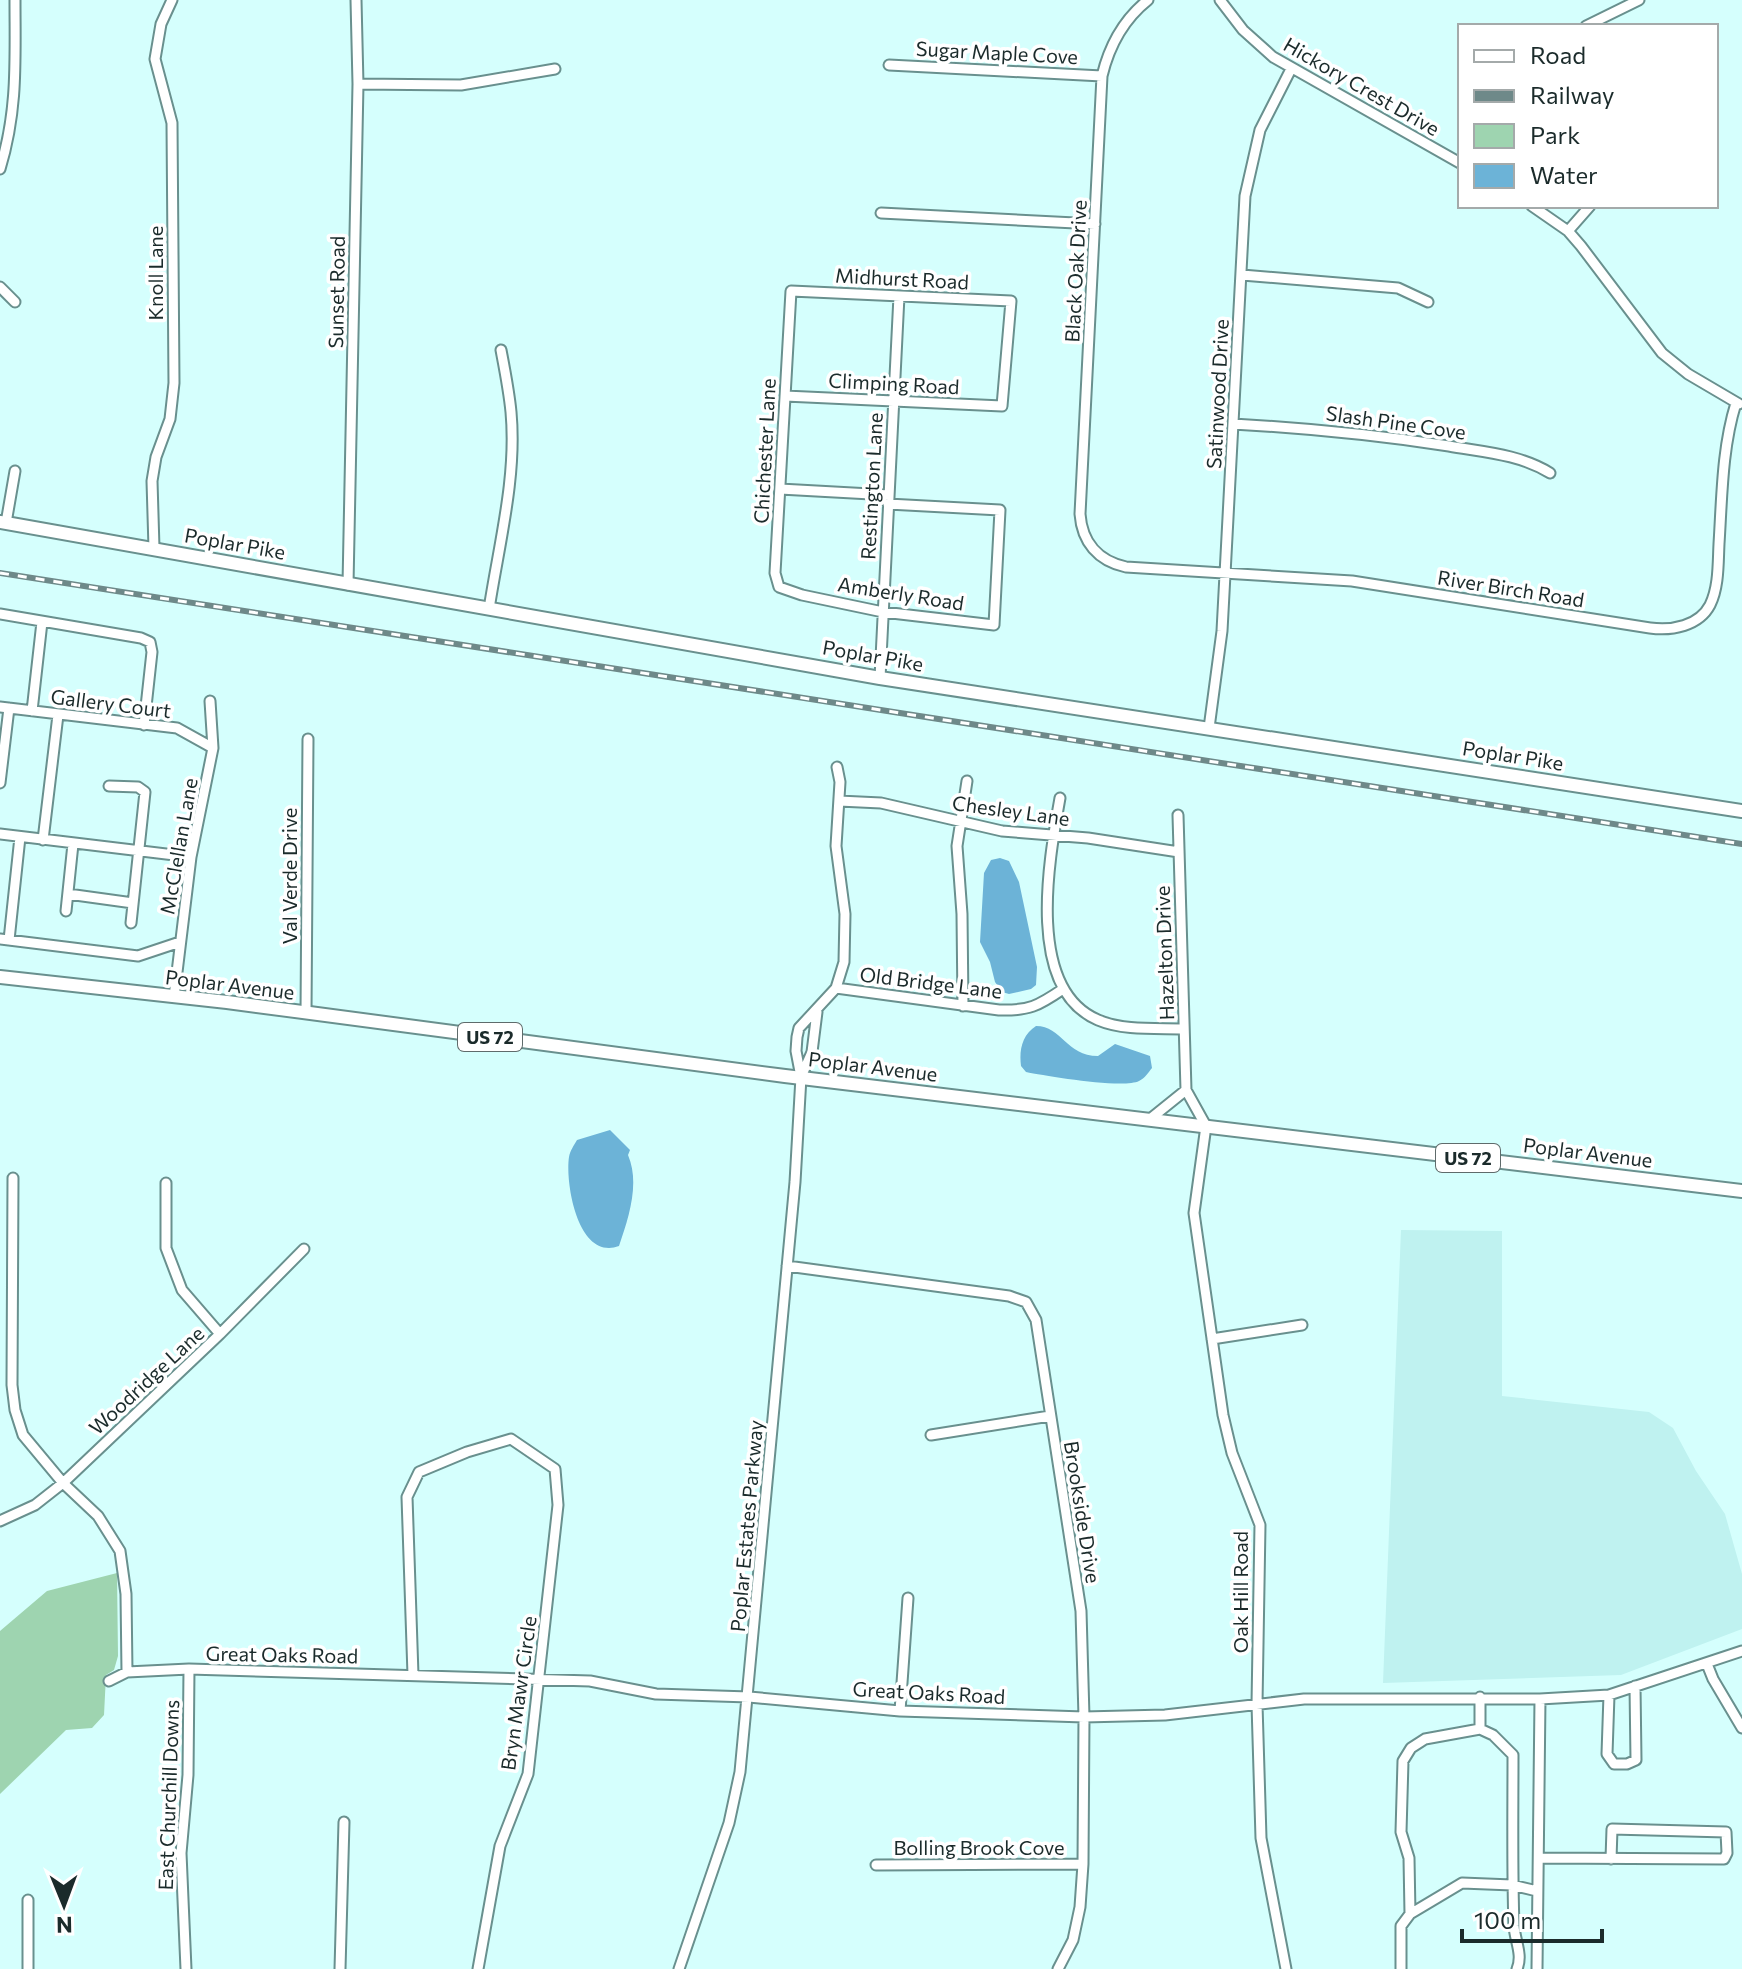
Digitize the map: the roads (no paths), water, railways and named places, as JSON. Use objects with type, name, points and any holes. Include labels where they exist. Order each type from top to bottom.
[{"type":"main road","name":"Poplar Pike","points":[[3,522],[880,678],[1742,811]]},
{"type":"main road","name":"Poplar Avenue","points":[[4,978],[1742,1191]]},
{"type":"street","points":[[0,169],[9,139],[15,99],[15,0]]},
{"type":"street","name":"Knoll Lane","points":[[154,548],[152,481],[156,457],[170,419],[174,383],[172,123],[155,59],[161,24],[172,0]]},
{"type":"street","name":"Sunset Road","points":[[348,585],[358,84],[356,0]]},
{"type":"street","name":"Black Oak Drive","points":[[1097,553],[1085,536],[1080,514],[1102,76],[1119,34],[1148,0]]},
{"type":"street","name":"Hickory Crest Drive","points":[[1220,0],[1257,45],[1291,69],[1458,158]]},
{"type":"street","points":[[1590,24],[1639,0]]},
{"type":"street","name":"Sugar Maple Cove","points":[[889,65],[1102,76]]},
{"type":"street","points":[[358,84],[461,85],[555,69]]},
{"type":"street","name":"Satinwood Drive","points":[[1209,728],[1220,651],[1226,572],[1245,196],[1251,163],[1266,116],[1291,69]]},
{"type":"street","points":[[1535,208],[1568,231],[1662,353],[1688,374],[1739,404]]},
{"type":"street","points":[[1568,231],[1588,208]]},
{"type":"street","points":[[881,213],[1095,224]]},
{"type":"street","points":[[1242,275],[1383,286],[1410,292],[1428,302]]},
{"type":"street","points":[[0,287],[15,302]]},
{"type":"street","name":"Midhurst Road","points":[[791,291],[1011,301],[1002,406]]},
{"type":"street","name":"Chichester Lane","points":[[791,291],[776,581],[787,592],[802,595]]},
{"type":"street","name":"Restington Lane","points":[[880,678],[899,296]]},
{"type":"street","points":[[489,609],[512,453],[511,412],[501,350]]},
{"type":"street","name":"Climping Road","points":[[785,396],[1002,406]]},
{"type":"street","name":"River Birch Road","points":[[1097,553],[1111,563],[1126,567],[1352,581],[1650,628],[1683,626],[1703,615],[1709,607],[1715,586],[1727,439],[1739,404]]},
{"type":"street","name":"Slash Pine Cove","points":[[1233,424],[1385,436],[1512,457],[1550,473]]},
{"type":"street","points":[[3,522],[15,471]]},
{"type":"street","points":[[780,489],[889,499]]},
{"type":"street","name":"Amberly Road","points":[[802,595],[883,612],[994,625],[1000,510],[889,499]]},
{"type":"street","points":[[0,614],[150,642],[152,652],[144,725]]},
{"type":"street","points":[[32,711],[42,622]]},
{"type":"street","name":"McClellan Lane","points":[[174,997],[191,857],[213,748],[210,701]]},
{"type":"street","points":[[0,783],[4,708]]},
{"type":"street","name":"Gallery Court","points":[[4,708],[177,728],[213,748]]},
{"type":"street","points":[[43,840],[58,715]]},
{"type":"street","name":"Val Verde Drive","points":[[306,1013],[308,739]]},
{"type":"street","points":[[801,1077],[796,1051],[799,1028],[836,988],[844,962],[845,927],[836,846],[840,782],[837,767]]},
{"type":"street","points":[[963,1006],[962,914],[957,868],[967,781]]},
{"type":"street","points":[[109,786],[138,787],[145,792],[131,923]]},
{"type":"street","points":[[1060,798],[1048,908],[1053,966],[1063,989],[1083,1012],[1101,1021],[1121,1026],[1184,1029]]},
{"type":"street","name":"Chesley Lane","points":[[839,801],[881,803],[960,823],[1179,852]]},
{"type":"street","name":"Hazelton Drive","points":[[1178,815],[1186,1090],[1206,1126]]},
{"type":"street","points":[[0,834],[191,857]]},
{"type":"street","points":[[20,837],[4,939],[138,956],[180,942]]},
{"type":"street","points":[[66,911],[73,844]]},
{"type":"street","points":[[68,894],[133,903]]},
{"type":"street","name":"Old Bridge Lane","points":[[836,988],[963,1006],[1025,1011],[1063,989]]},
{"type":"street","points":[[801,1077],[812,1052],[818,1010]]},
{"type":"street","name":"Poplar Estates Parkway","points":[[679,1969],[729,1823],[740,1772],[787,1266],[801,1077]]},
{"type":"street","points":[[1150,1119],[1186,1090]]},
{"type":"street","name":"Oak Hill Road","points":[[1206,1126],[1194,1213],[1223,1415],[1232,1453],[1260,1525],[1257,1704],[1261,1838],[1286,1969]]},
{"type":"street","points":[[13,1178],[12,1385],[15,1410],[23,1435],[63,1483],[98,1516],[120,1551],[126,1594],[127,1672]]},
{"type":"street","points":[[166,1183],[166,1248],[182,1290],[220,1334]]},
{"type":"street","name":"Woodridge Lane","points":[[0,1521],[35,1505],[63,1483],[220,1334],[304,1249]]},
{"type":"street","name":"Brookside Drive","points":[[787,1266],[1009,1296],[1026,1302],[1036,1320],[1081,1611],[1083,1864],[1080,1907],[1073,1940],[1058,1969]]},
{"type":"street","points":[[1212,1339],[1302,1325]]},
{"type":"street","points":[[931,1435],[1050,1416]]},
{"type":"street","name":"Bryn Mawr Circle","points":[[413,1675],[407,1497],[419,1472],[467,1452],[511,1439],[552,1465],[556,1474],[558,1505],[528,1774],[500,1846],[478,1969]]},
{"type":"street","points":[[900,1711],[908,1598]]},
{"type":"street","name":"Great Oaks Road","points":[[109,1681],[127,1672],[189,1669],[590,1681],[656,1694],[749,1697],[900,1711],[1084,1717],[1165,1715],[1304,1699],[1540,1699],[1609,1695],[1742,1651]]},
{"type":"street","points":[[1707,1664],[1742,1728]]},
{"type":"street","name":"East Churchill Downs","points":[[186,1969],[181,1853],[188,1775],[189,1669]]},
{"type":"street","points":[[1609,1695],[1607,1754],[1614,1764],[1627,1764],[1636,1760],[1635,1686]]},
{"type":"street","points":[[1480,1697],[1480,1729]]},
{"type":"street","points":[[1537,1969],[1540,1699]]},
{"type":"street","points":[[1410,1914],[1409,1858],[1401,1832],[1403,1761],[1411,1748],[1425,1739],[1480,1729],[1493,1735],[1513,1755],[1512,1885],[1515,1937],[1521,1960],[1517,1969]]},
{"type":"street","points":[[340,1969],[344,1822]]},
{"type":"street","points":[[1539,1858],[1611,1859],[1724,1859],[1727,1853],[1726,1832],[1612,1829],[1611,1859]]},
{"type":"street","name":"Bolling Brook Cove","points":[[876,1865],[1083,1864]]},
{"type":"street","points":[[1401,1969],[1401,1926],[1410,1914],[1462,1883],[1512,1885],[1537,1891]]},
{"type":"street","points":[[28,1900],[28,1969]]},
{"type":"water","points":[[1000,858],[1009,861],[1019,882],[1037,967],[1036,985],[1009,994],[1002,992],[995,982],[980,942],[984,873],[991,860]]},
{"type":"water","points":[[1036,1026],[1045,1027],[1087,1055],[1098,1056],[1115,1044],[1150,1056],[1152,1068],[1139,1081],[1117,1084],[1026,1072],[1021,1066],[1021,1049],[1027,1034]]},
{"type":"water","points":[[610,1130],[630,1150],[633,1188],[619,1246],[605,1248],[593,1242],[577,1217],[568,1169],[577,1140]]},
{"type":"railway","points":[[0,573],[1742,844]]}]
